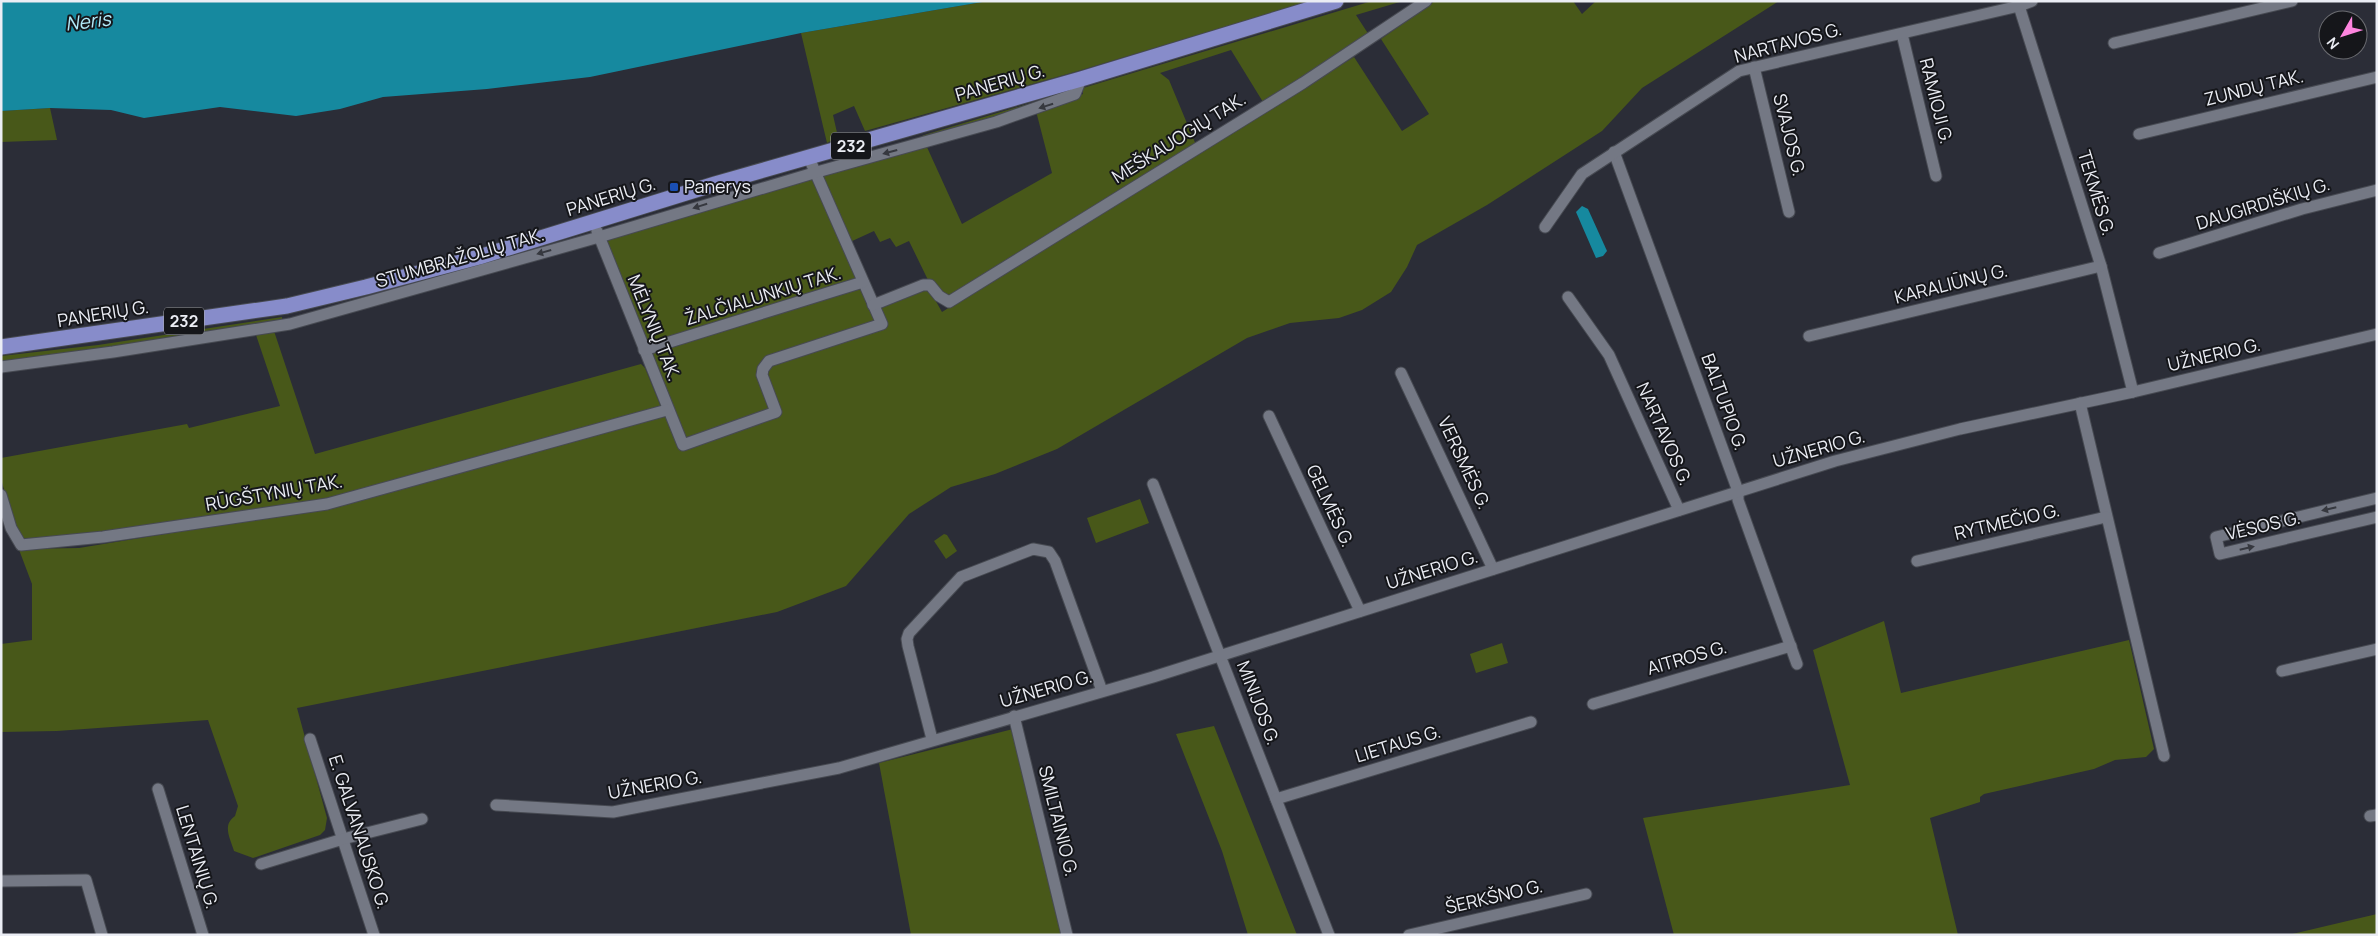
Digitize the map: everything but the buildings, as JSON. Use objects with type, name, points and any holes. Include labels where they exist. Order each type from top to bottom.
[{"type":"main road","name":"PANERIŲ G.","points":[[1,347],[287,306],[479,257],[596,230],[715,184],[1082,78],[1336,1]]},
{"type":"street","name":"MEŠKAUOGIŲ TAK.","points":[[873,305],[924,285],[930,285],[939,296],[949,302],[1303,83],[1426,1]]},
{"type":"street","name":"NARTAVOS G.","points":[[1545,227],[1582,174],[1739,72],[2020,6],[2032,1]]},
{"type":"street","points":[[2114,43],[2292,1]]},
{"type":"street","name":"TEKMĖS G.","points":[[2020,6],[2101,266],[2133,392]]},
{"type":"street","name":"RAMIOJI G.","points":[[1902,34],[1936,176]]},
{"type":"street","name":"SVAJOS G.","points":[[1754,67],[1790,212]]},
{"type":"street","name":"ZUNDŲ TAK.","points":[[2139,134],[2377,76]]},
{"type":"street","name":"STUMBRAŽOLIŲ TAK.","points":[[1,367],[113,352],[290,324],[596,230],[906,148],[1058,102],[1075,94],[1082,78]]},
{"type":"street","name":"BALTUPIO G.","points":[[1614,152],[1738,491],[1738,500],[1797,664]]},
{"type":"street","points":[[809,158],[817,172],[873,305]]},
{"type":"street","name":"DAUGIRDIŠKIŲ G.","points":[[2160,253],[2302,208],[2377,190]]},
{"type":"street","name":"MĖLYNIŲ TAK.","points":[[596,230],[667,410],[683,445],[776,412],[762,375],[763,369],[769,361],[882,324],[873,305]]},
{"type":"street","name":"KARALIŪNŲ G.","points":[[1809,336],[2101,266]]},
{"type":"street","name":"ŽALČIALUNKIŲ TAK.","points":[[644,350],[864,282]]},
{"type":"street","name":"NARTAVOS G.","points":[[1568,297],[1609,356],[1679,510]]},
{"type":"street","name":"UŽNERIO G.","points":[[496,805],[613,812],[840,768],[932,739],[1221,655],[1854,456],[1960,429],[2133,392],[2377,334]]},
{"type":"street","name":"VERSMĖS G.","points":[[1401,372],[1494,569]]},
{"type":"street","points":[[2080,403],[2164,756]]},
{"type":"street","name":"RŪGŠTYNIŲ TAK.","points":[[1,495],[11,528],[21,545],[103,537],[327,504],[667,410]]},
{"type":"street","name":"GELMĖS G.","points":[[1269,416],[1360,611]]},
{"type":"street","name":"MINIJOS G.","points":[[1153,484],[1329,935]]},
{"type":"street","name":"VĖSOS G.","points":[[2377,498],[2216,536],[2220,554],[2377,517]]},
{"type":"street","name":"RYTMEČIO G.","points":[[1917,562],[2106,518]]},
{"type":"street","points":[[932,739],[908,646],[907,639],[909,633],[961,577],[1033,548],[1050,552],[1055,561],[1102,691]]},
{"type":"street","name":"AITROS G.","points":[[1593,704],[1791,646]]},
{"type":"street","points":[[2282,671],[2377,649]]},
{"type":"street","name":"SMILTAINIO G.","points":[[1014,716],[1067,935]]},
{"type":"street","name":"LIETAUS G.","points":[[1276,799],[1531,722]]},
{"type":"street","name":"E. GALVANAUSKO G.","points":[[310,739],[374,935]]},
{"type":"street","name":"LENTAINIŲ G.","points":[[158,789],[204,935]]},
{"type":"street","points":[[260,864],[343,839],[422,819]]},
{"type":"street","points":[[1,880],[86,880],[102,935]]},
{"type":"street","name":"ŠERKŠNO G.","points":[[1409,935],[1586,894]]},
{"type":"green space","points":[[988,1],[1310,1],[1078,71],[865,131],[854,106],[833,115],[838,137],[827,143],[801,33]]},
{"type":"green space","points":[[1372,1],[1403,1],[1356,15],[1369,35],[1263,102],[1231,50],[1160,73],[1169,80],[1196,145],[950,297],[943,295],[933,280],[928,280],[909,241],[896,247],[890,238],[880,242],[874,231],[850,242],[822,175],[926,145],[962,224],[1052,173],[1036,111],[1083,94],[1083,88]]},
{"type":"green space","points":[[1435,1],[1573,1],[1582,14],[1596,1],[1779,1],[1642,88],[1602,131],[1487,205],[1417,245],[1407,267],[1391,292],[1362,310],[1339,318],[1290,323],[1247,338],[1057,449],[995,474],[951,487],[909,514],[846,586],[777,612],[297,708],[327,818],[325,830],[320,835],[253,858],[234,851],[228,828],[238,806],[208,720],[57,731],[1,732],[1,644],[32,640],[32,584],[18,547],[22,549],[79,548],[281,515],[665,416],[681,448],[778,416],[767,373],[769,366],[888,326],[879,307],[929,289],[942,312],[1354,57],[1402,131],[1429,114],[1381,39]]},
{"type":"green space","points":[[1071,91],[1073,92],[904,146],[924,135]]},
{"type":"green space","points":[[50,108],[57,140],[1,142],[1,111]]},
{"type":"green space","points":[[812,176],[859,279],[646,347],[604,239]]},
{"type":"green space","points":[[860,286],[875,319],[873,321],[763,364],[772,410],[684,441],[647,351]]},
{"type":"green space","points":[[282,317],[282,320],[276,323],[1,362],[1,356],[98,345]]},
{"type":"green space","points":[[274,331],[315,454],[641,364],[645,368],[661,407],[316,503],[26,542],[17,535],[1,479],[1,458],[187,424],[189,428],[280,406],[256,335]]},
{"type":"green space","points":[[1140,499],[1149,523],[1096,543],[1087,518]]},
{"type":"green space","points":[[944,534],[947,535],[957,551],[946,559],[934,541]]},
{"type":"green space","points":[[1884,621],[1901,693],[2129,640],[2154,749],[2146,757],[2115,760],[2094,769],[1984,794],[1980,797],[1980,802],[1930,818],[1958,935],[1674,935],[1643,818],[1850,785],[1813,650]]},
{"type":"green space","points":[[1502,643],[1508,663],[1476,673],[1470,654]]},
{"type":"green space","points":[[1214,726],[1297,935],[1248,935],[1222,851],[1176,734]]},
{"type":"green space","points":[[1013,729],[1063,935],[911,935],[879,763]]},
{"type":"green space","points":[[2377,914],[2377,935],[2288,935]]},
{"type":"water","name":"Neris","points":[[1,1],[988,1],[801,33],[590,77],[487,89],[383,97],[340,109],[296,116],[220,107],[144,118],[111,110],[50,108],[1,111]]},
{"type":"water","points":[[1582,206],[1588,209],[1607,251],[1603,256],[1596,258],[1576,212]]},
{"type":"place","name":"Panerys","points":[[674,187]]}]
